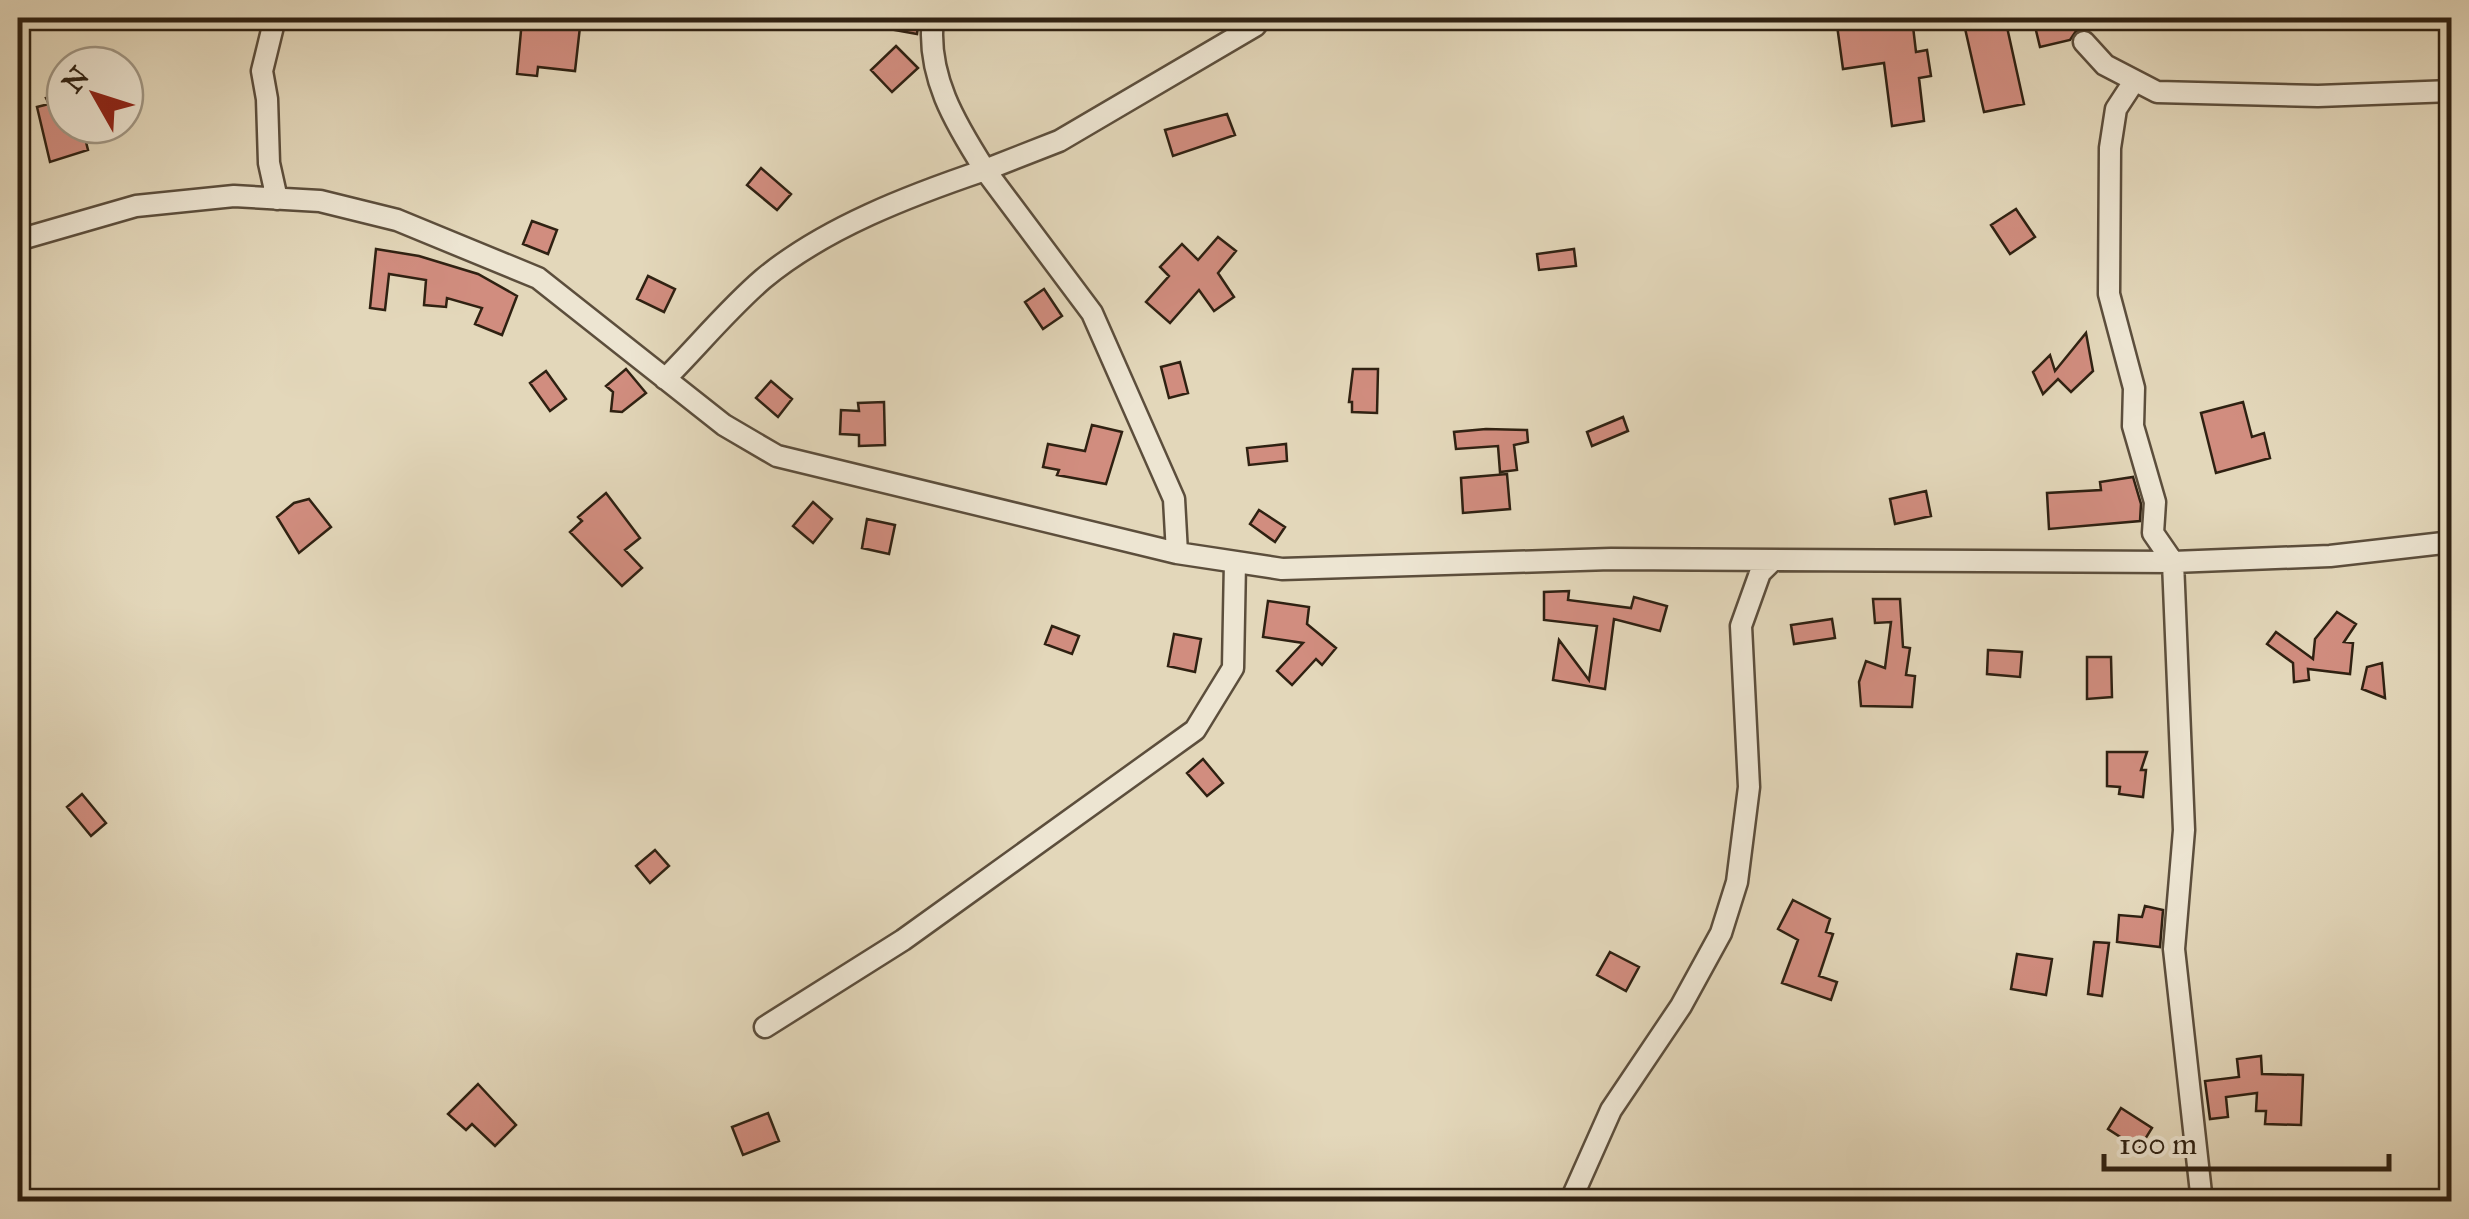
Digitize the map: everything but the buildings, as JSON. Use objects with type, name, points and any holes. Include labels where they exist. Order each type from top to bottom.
[{"type":"street","points":[[275,18],[262,71],[268,99],[268,163],[277,199]]},
{"type":"street","points":[[933,18],[932,66],[959,130],[1092,313],[1174,499],[1177,553]]},
{"type":"street","points":[[666,379],[764,278],[914,194],[1059,141],[1255,26],[1261,18]]},
{"type":"street","points":[[2084,42],[2105,65],[2133,83],[2158,92],[2318,96],[2452,91]]},
{"type":"street","points":[[2133,83],[2116,110],[2110,148],[2110,294],[2134,388],[2133,426],[2155,502],[2154,533],[2173,562],[2184,812],[2174,949],[2202,1202]]},
{"type":"street","points":[[18,240],[136,206],[234,196],[320,202],[397,220],[538,278],[724,425],[777,456],[1177,553],[1282,569],[1574,560],[2173,562],[2330,556],[2452,542]]},
{"type":"street","points":[[1570,1202],[1612,1110],[1681,1006],[1721,933],[1737,882],[1749,787],[1741,626],[1760,573],[1773,560]]},
{"type":"street","points":[[764,1027],[903,940],[1195,730],[1232,668],[1235,562]]}]
